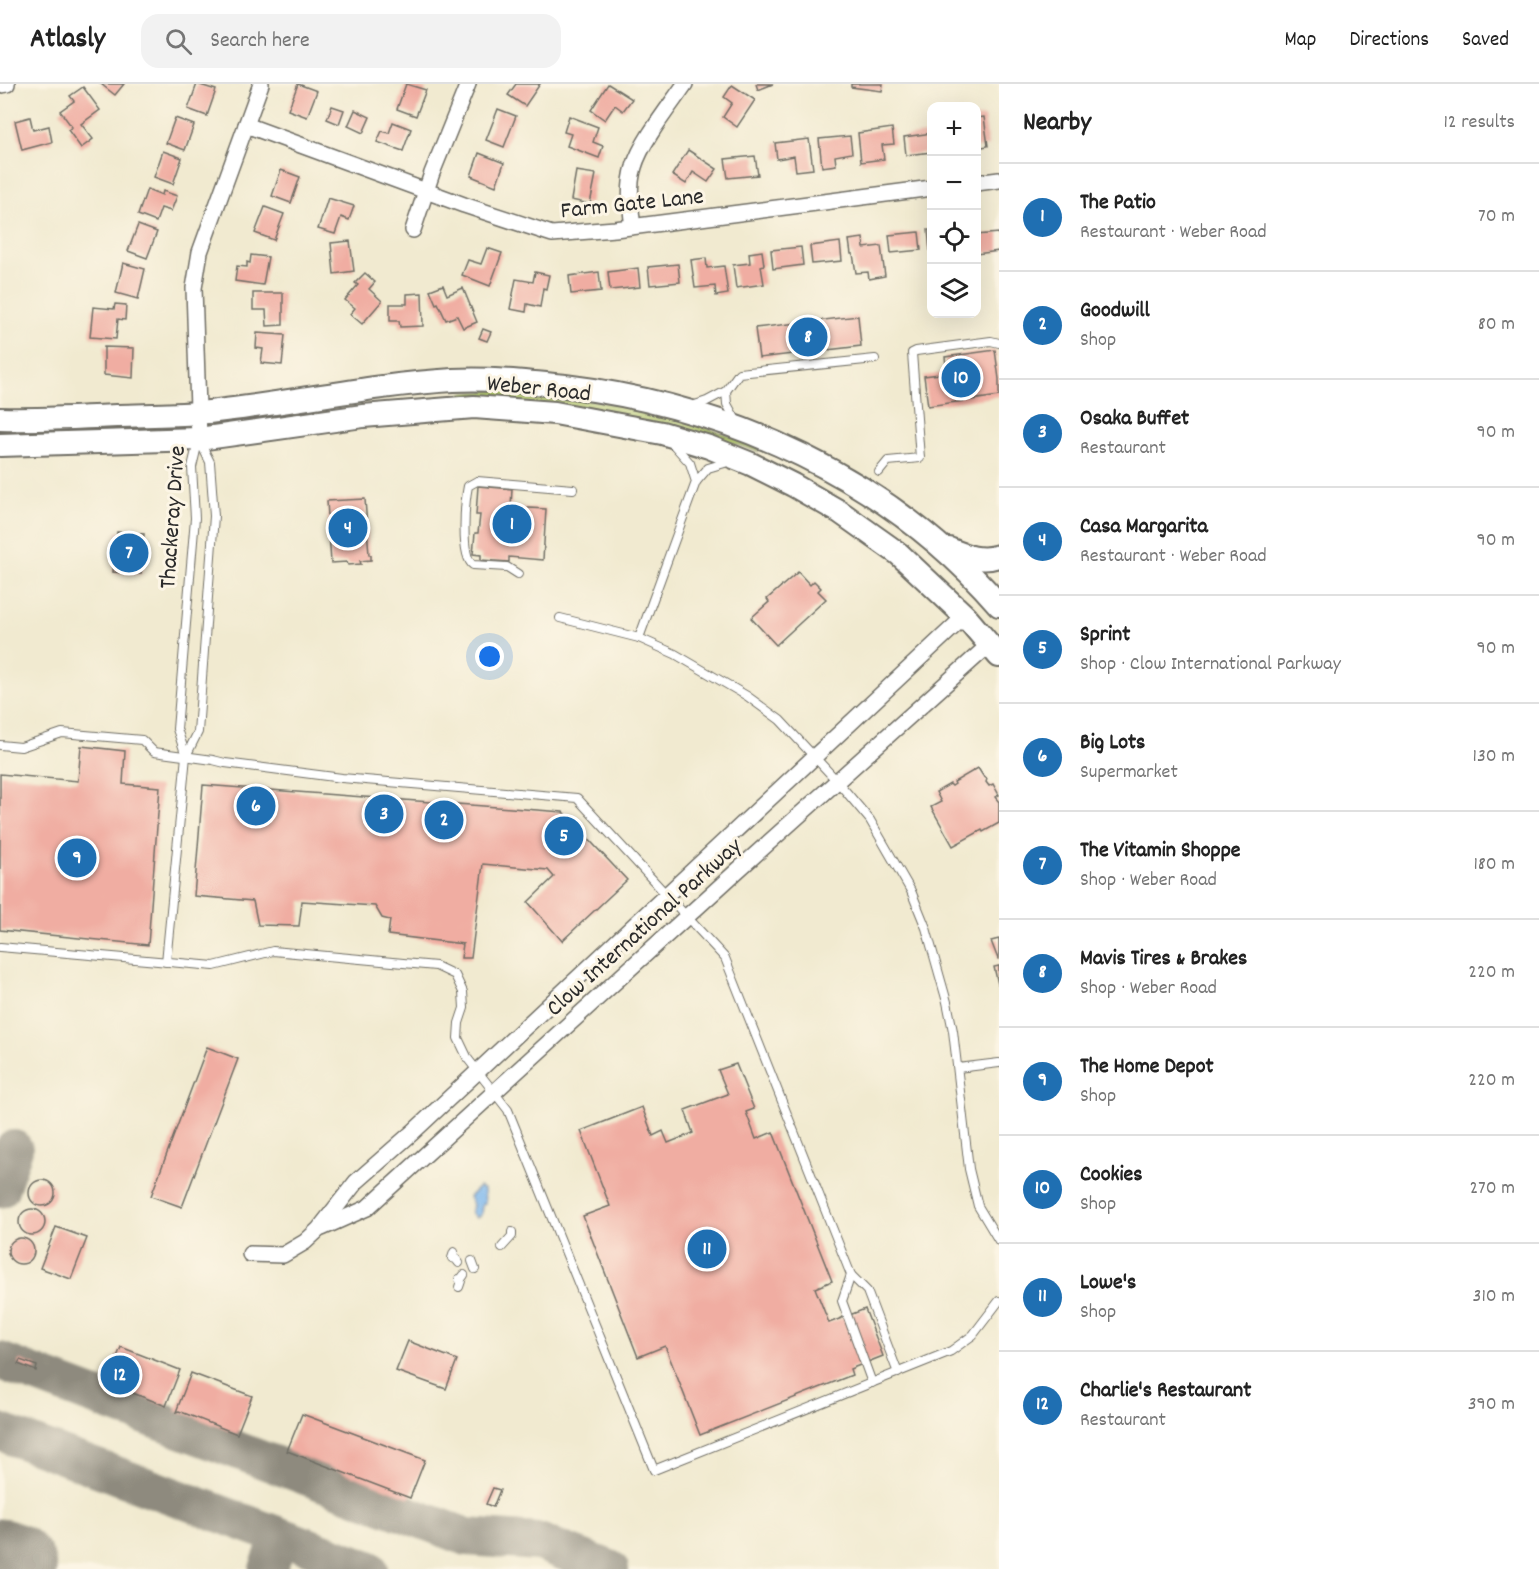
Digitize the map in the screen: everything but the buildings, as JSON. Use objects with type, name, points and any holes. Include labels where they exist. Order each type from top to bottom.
[{"type":"main road","name":"Weber Road","points":[[0,419],[198,413],[369,389],[453,380],[524,382],[608,392],[682,409],[741,428],[844,477],[880,500],[939,544],[996,596]]},
{"type":"main road","name":"Weber Road","points":[[0,445],[198,439],[363,416],[474,407],[555,413],[662,433],[709,447],[751,464],[840,512],[899,554],[996,645]]},
{"type":"main road","points":[[939,544],[972,558],[990,559],[999,556]]},
{"type":"main road","points":[[965,616],[996,596]]},
{"type":"street","points":[[0,85],[6,84]]},
{"type":"street","name":"Thackeray Drive","points":[[198,439],[194,288],[200,252],[261,84]]},
{"type":"street","points":[[412,230],[468,84]]},
{"type":"street","points":[[633,226],[630,186],[634,165],[685,84]]},
{"type":"street","name":"Farm Gate Lane","points":[[246,125],[552,234],[927,189]]},
{"type":"street","points":[[981,182],[999,180]]},
{"type":"street","name":"Clow International Parkway","points":[[250,1254],[283,1254],[305,1242],[319,1229],[356,1182],[965,616]]},
{"type":"street","name":"Clow International Parkway","points":[[319,1229],[367,1208],[837,781],[996,645]]},
{"type":"lane","points":[[879,472],[888,461],[920,458],[912,353],[990,341],[999,343]]},
{"type":"lane","points":[[682,409],[708,401],[726,391],[740,373],[875,358]]},
{"type":"lane","points":[[726,391],[727,404],[741,428]]},
{"type":"lane","points":[[662,433],[690,463],[696,482]]},
{"type":"lane","points":[[186,756],[198,732],[214,516],[210,462],[198,439]]},
{"type":"lane","name":"Thackeray Drive","points":[[166,962],[186,756],[177,729],[195,518],[192,467],[198,439]]},
{"type":"lane","points":[[639,638],[696,482],[708,468],[719,464],[729,462],[751,464]]},
{"type":"lane","points":[[518,574],[507,567],[473,565],[469,562],[466,555],[465,522],[468,486],[477,481],[573,489]]},
{"type":"lane","points":[[560,618],[639,638],[675,654],[747,696],[780,720],[815,756],[870,820],[911,891],[926,928],[947,1002],[958,1068],[969,1169],[978,1206],[999,1241]]},
{"type":"lane","points":[[0,745],[21,747],[62,733],[142,740],[154,753],[342,778],[577,798],[725,958],[851,1275],[867,1291],[898,1373]]},
{"type":"lane","points":[[0,947],[214,966],[273,951],[436,966],[455,975],[463,992],[464,1008],[459,1023],[458,1038],[477,1072],[508,1110],[654,1470],[951,1351],[973,1335],[999,1301]]},
{"type":"lane","points":[[958,1068],[999,1063]]},
{"type":"lane","points":[[502,1247],[512,1236],[512,1232]]},
{"type":"lane","points":[[454,1252],[452,1258],[459,1263]]},
{"type":"lane","points":[[459,1287],[461,1284],[459,1279],[461,1280],[464,1275]]},
{"type":"lane","points":[[851,1275],[842,1301],[872,1383]]},
{"type":"green space","points":[[502,389],[554,393],[656,411],[760,446],[758,451],[710,437],[460,397],[461,394]]},
{"type":"green space","points":[[0,428],[71,428],[27,436],[0,436]]},
{"type":"water","points":[[479,1187],[484,1190],[485,1203],[482,1204],[481,1215],[476,1218],[471,1212],[473,1205],[469,1197]]},
{"type":"taxiway","points":[[0,1189],[14,1149]]},
{"type":"taxiway","points":[[0,1361],[467,1537],[539,1542],[610,1569]]},
{"type":"taxiway","points":[[0,1432],[369,1569]]},
{"type":"taxiway","points":[[268,1569],[280,1536]]},
{"type":"runway","points":[[0,1565],[10,1569]]},
{"type":"place","name":"Mavis Tires & Brakes","points":[[808,337]]},
{"type":"place","name":"Cookies","points":[[961,378]]},
{"type":"place","name":"The Patio","points":[[512,524]]},
{"type":"place","name":"Casa Margarita","points":[[348,528]]},
{"type":"place","name":"The Vitamin Shoppe","points":[[129,553]]},
{"type":"place","name":"Big Lots","points":[[256,806]]},
{"type":"place","name":"Osaka Buffet","points":[[384,814]]},
{"type":"place","name":"Goodwill","points":[[444,820]]},
{"type":"place","name":"Sprint","points":[[564,836]]},
{"type":"place","name":"The Home Depot","points":[[77,858]]},
{"type":"place","name":"Lowe's","points":[[707,1249]]},
{"type":"place","name":"Charlie's Restaurant","points":[[120,1375]]}]
